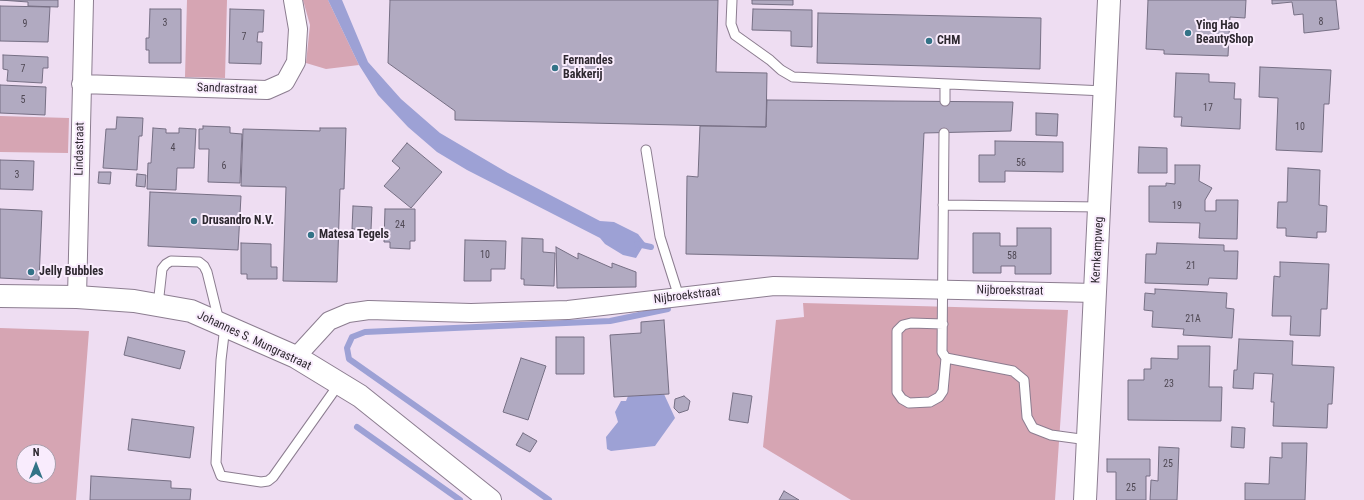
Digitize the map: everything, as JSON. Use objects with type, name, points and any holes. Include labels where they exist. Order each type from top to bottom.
[{"type":"street","name":"Lindastraat","points":[[76,297],[84,0]]},
{"type":"street","name":"Sandrastraat","points":[[81,84],[267,90],[284,82],[296,62],[298,29],[293,0]]},
{"type":"street","name":"Kernkampweg","points":[[1085,500],[1109,0]]},
{"type":"street","name":"Nijbroekstraat","points":[[296,357],[329,321],[348,313],[369,310],[471,313],[568,310],[774,286],[1096,293]]},
{"type":"street","name":"Johannes S. Mungrastraat","points":[[0,296],[76,297],[134,301],[191,311],[296,357],[360,396],[490,500]]},
{"type":"lane","points":[[732,0],[731,24],[735,35],[770,60],[781,70],[793,77],[1105,91]]},
{"type":"lane","points":[[945,84],[945,101]]},
{"type":"lane","points":[[943,324],[911,323],[903,325],[897,331],[897,392],[902,399],[909,403],[930,402],[939,397],[943,390],[946,358],[942,352],[943,324],[944,133]]},
{"type":"lane","points":[[646,150],[660,237],[679,297]]},
{"type":"lane","points":[[943,205],[1100,207]]},
{"type":"lane","points":[[158,305],[162,269],[166,264],[171,261],[199,262],[204,266],[222,325],[216,463],[221,476],[261,482],[268,481],[273,477],[339,384]]},
{"type":"lane","points":[[946,358],[1013,372],[1024,380],[1027,417],[1033,428],[1051,435],[1088,440]]},
{"type":"shaded area","points":[[187,0],[227,0],[225,78],[185,77]]},
{"type":"shaded area","points":[[303,0],[328,0],[359,65],[326,69],[306,63],[310,25]]},
{"type":"shaded area","points":[[0,116],[69,118],[68,153],[0,152]]},
{"type":"shaded area","points":[[803,303],[1068,310],[1055,500],[851,500],[763,447],[776,320],[804,317]]},
{"type":"shaded area","points":[[0,328],[89,331],[76,500],[0,500]]},
{"type":"water","points":[[328,0],[342,0],[368,62],[401,99],[440,133],[508,173],[600,221],[614,222],[638,234],[645,243],[636,258],[623,255],[605,244],[600,238],[467,170],[437,152],[408,127],[378,95],[359,65]]},
{"type":"water","points":[[664,394],[675,418],[655,446],[611,451],[607,449],[606,437],[618,422],[615,412],[621,401],[626,401],[628,396]]},
{"type":"building","points":[[0,0],[58,0],[58,7],[28,6],[28,2]]},
{"type":"building","name":"Fernandes Bakkerij","points":[[390,0],[718,0],[716,72],[767,73],[766,127],[455,120],[455,111],[388,63]]},
{"type":"building","points":[[752,0],[793,0],[793,5],[752,4]]},
{"type":"building","name":"Ying Hao BeautyShop","points":[[1148,0],[1246,0],[1245,18],[1230,17],[1228,56],[1164,54],[1164,50],[1146,49]]},
{"type":"building","points":[[1272,0],[1336,0],[1339,29],[1304,33],[1303,14],[1294,15],[1292,2],[1272,4]]},
{"type":"building","points":[[0,6],[50,7],[48,42],[0,41]]},
{"type":"building","points":[[150,9],[181,9],[181,63],[149,63],[149,50],[146,50],[146,38],[149,38]]},
{"type":"building","points":[[230,9],[264,10],[263,32],[258,32],[257,42],[262,42],[261,64],[229,63]]},
{"type":"building","points":[[753,9],[812,10],[812,47],[791,46],[791,31],[752,30]]},
{"type":"building","name":"CHM","points":[[818,13],[1041,18],[1040,69],[817,63]]},
{"type":"building","points":[[3,55],[48,57],[48,68],[43,68],[42,83],[7,81],[8,70],[3,69]]},
{"type":"building","points":[[1260,67],[1331,70],[1329,104],[1324,104],[1322,152],[1276,150],[1278,98],[1259,97]]},
{"type":"building","points":[[1176,73],[1209,74],[1209,82],[1235,83],[1234,99],[1241,99],[1240,129],[1181,126],[1182,117],[1174,117]]},
{"type":"building","points":[[0,85],[46,87],[45,115],[0,113]]},
{"type":"building","points":[[767,100],[1013,102],[1011,131],[924,133],[918,259],[686,254],[687,176],[698,177],[700,126],[766,127]]},
{"type":"building","points":[[1036,113],[1058,114],[1057,136],[1036,135]]},
{"type":"building","points":[[117,117],[143,118],[142,136],[139,136],[137,170],[103,168],[106,129],[116,129]]},
{"type":"building","points":[[203,126],[230,127],[230,133],[242,134],[240,183],[208,182],[209,149],[199,149],[199,129],[203,129]]},
{"type":"building","points":[[153,128],[166,129],[166,133],[179,133],[179,128],[196,129],[194,168],[177,168],[176,190],[147,189],[148,163],[151,163]]},
{"type":"building","name":"Matesa Tegels","points":[[320,128],[346,128],[344,189],[340,189],[337,282],[283,281],[286,187],[241,186],[243,129],[320,131]]},
{"type":"building","points":[[995,141],[1063,142],[1063,172],[1005,171],[1005,182],[979,182],[979,155],[995,155]]},
{"type":"building","points":[[407,143],[442,172],[411,208],[384,186],[400,168],[392,161]]},
{"type":"building","points":[[1139,147],[1167,148],[1167,173],[1138,173]]},
{"type":"building","points":[[0,160],[34,161],[33,190],[0,189]]},
{"type":"building","points":[[1175,165],[1200,165],[1199,181],[1212,188],[1205,200],[1205,211],[1216,211],[1216,200],[1238,200],[1237,239],[1199,238],[1200,223],[1149,222],[1149,186],[1166,186],[1166,183],[1175,184]]},
{"type":"building","points":[[1288,168],[1320,170],[1319,205],[1327,206],[1326,232],[1317,232],[1317,238],[1286,236],[1286,228],[1277,228],[1278,202],[1287,202]]},
{"type":"building","points":[[99,172],[111,172],[110,184],[98,183]]},
{"type":"building","points":[[137,174],[146,175],[145,187],[136,186]]},
{"type":"building","name":"Drusandro N.V.","points":[[150,192],[241,196],[238,250],[148,246]]},
{"type":"building","points":[[353,206],[372,207],[371,230],[352,229]]},
{"type":"building","points":[[0,209],[42,211],[39,280],[0,278]]},
{"type":"building","points":[[385,209],[415,209],[415,241],[410,241],[410,249],[390,248],[390,242],[384,242]]},
{"type":"building","points":[[1017,228],[1051,228],[1051,274],[1015,274],[1015,266],[1001,266],[1001,273],[973,273],[973,233],[1000,233],[1000,246],[1017,246]]},
{"type":"building","points":[[522,238],[543,239],[543,252],[555,253],[554,286],[524,285],[524,279],[521,279]]},
{"type":"building","points":[[465,240],[506,241],[505,269],[491,269],[491,281],[464,281]]},
{"type":"building","points":[[241,243],[271,244],[271,267],[277,267],[277,279],[247,279],[247,274],[241,274]]},
{"type":"building","points":[[1157,243],[1224,245],[1224,251],[1238,251],[1237,279],[1209,278],[1208,285],[1145,283],[1146,254],[1156,254]]},
{"type":"building","points":[[556,247],[578,259],[578,253],[612,268],[612,263],[636,272],[636,287],[557,288]]},
{"type":"building","points":[[1280,262],[1329,264],[1327,309],[1321,309],[1320,336],[1290,335],[1291,316],[1272,316],[1274,276],[1280,277]]},
{"type":"building","points":[[1155,289],[1227,293],[1226,308],[1234,309],[1232,338],[1183,335],[1184,329],[1152,327],[1153,311],[1144,310],[1145,293],[1155,294]]},
{"type":"building","points":[[664,320],[669,394],[614,397],[610,335],[641,333],[641,322]]},
{"type":"building","points":[[128,337],[185,351],[180,369],[124,355]]},
{"type":"building","points":[[556,337],[584,337],[584,374],[556,374]]},
{"type":"building","points":[[1239,339],[1293,341],[1292,365],[1334,367],[1332,404],[1328,404],[1327,428],[1273,426],[1274,402],[1271,402],[1273,374],[1254,373],[1253,389],[1233,388],[1234,370],[1237,370]]},
{"type":"building","points":[[1178,346],[1210,346],[1209,387],[1222,387],[1221,421],[1128,420],[1128,380],[1144,380],[1144,369],[1151,369],[1151,358],[1178,359]]},
{"type":"building","points":[[521,358],[546,366],[528,420],[503,412]]},
{"type":"building","points":[[733,393],[752,396],[748,423],[729,420]]},
{"type":"building","points":[[684,396],[690,401],[688,410],[679,413],[674,408],[675,399]]},
{"type":"building","points":[[132,419],[194,427],[190,458],[128,450]]},
{"type":"building","points":[[1232,427],[1245,428],[1244,448],[1231,447]]},
{"type":"building","points":[[523,433],[537,441],[530,452],[516,445]]},
{"type":"building","points":[[1282,443],[1307,443],[1305,500],[1245,500],[1245,483],[1269,484],[1270,457],[1282,458]]},
{"type":"building","points":[[1159,447],[1179,448],[1177,500],[1150,500],[1151,480],[1158,481]]},
{"type":"building","points":[[1107,459],[1150,459],[1150,476],[1146,476],[1146,500],[1116,500],[1116,472],[1107,472]]},
{"type":"building","points":[[91,476],[171,481],[171,488],[191,489],[190,500],[90,500]]},
{"type":"building","points":[[784,491],[799,500],[779,500]]},
{"type":"waterway","points":[[637,244],[651,247]]},
{"type":"waterway","points":[[549,500],[349,359],[347,348],[352,337],[365,332],[610,321],[668,309]]},
{"type":"waterway","points":[[357,427],[460,500]]},
{"type":"place","name":"Ying Hao BeautyShop","points":[[1188,33]]},
{"type":"place","name":"CHM","points":[[929,41]]},
{"type":"place","name":"Fernandes Bakkerij","points":[[555,68]]},
{"type":"place","name":"Drusandro N.V.","points":[[194,221]]},
{"type":"place","name":"Matesa Tegels","points":[[311,235]]},
{"type":"place","name":"Jelly Bubbles","points":[[31,272]]}]
